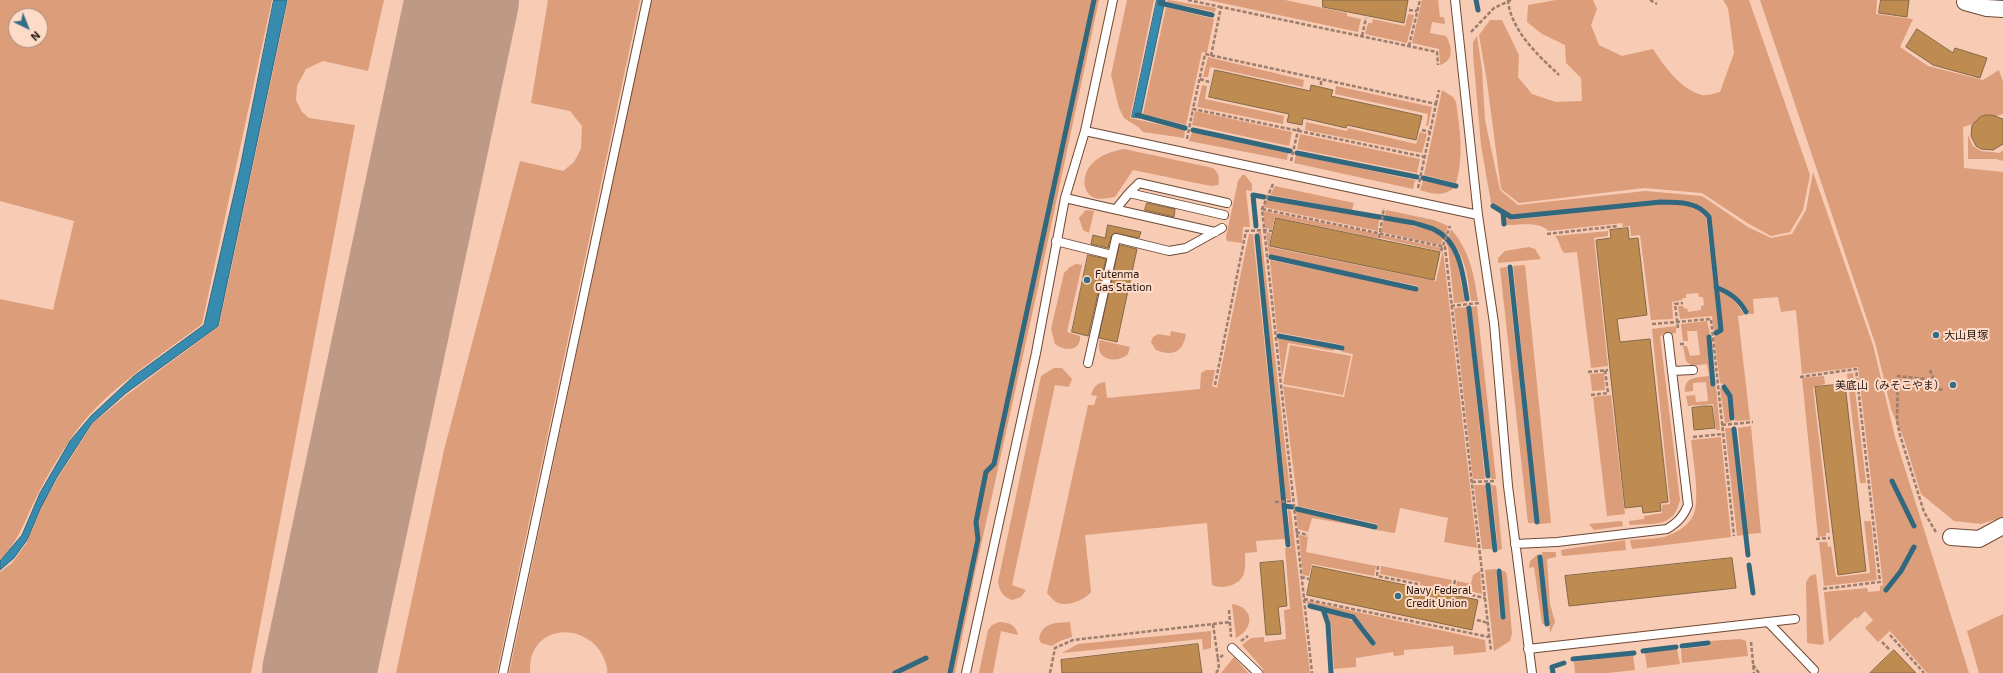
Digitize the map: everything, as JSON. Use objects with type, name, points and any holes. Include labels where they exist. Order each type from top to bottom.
[{"type":"street","points":[[1966,2],[1987,8],[2003,9]]},
{"type":"street","points":[[1952,537],[1979,539],[2003,526]]},
{"type":"lane","points":[[503,673],[647,0]]},
{"type":"lane","points":[[966,673],[1036,353],[1056,241],[1066,198],[1085,131],[1113,0]]},
{"type":"lane","points":[[1455,0],[1478,215],[1494,323],[1508,486],[1532,673]]},
{"type":"lane","points":[[1085,131],[1478,215]]},
{"type":"lane","points":[[1116,209],[1139,183],[1227,203]]},
{"type":"lane","points":[[1129,193],[1224,215]]},
{"type":"lane","points":[[1066,198],[1218,230],[1186,248],[1169,251],[1116,238],[1088,363]]},
{"type":"lane","points":[[1056,241],[1112,255]]},
{"type":"lane","points":[[1515,544],[1557,542],[1667,529],[1677,523],[1684,516],[1688,505],[1668,337]]},
{"type":"lane","points":[[1672,371],[1693,370]]},
{"type":"lane","points":[[1528,649],[1795,619]]},
{"type":"lane","points":[[1768,622],[1814,670]]},
{"type":"lane","points":[[1232,648],[1258,673]]},
{"type":"path","points":[[1188,0],[1202,1],[1221,7],[1437,52],[1438,65]]},
{"type":"path","points":[[1409,46],[1420,0]]},
{"type":"path","points":[[1460,44],[1494,8],[1509,0],[1519,32],[1536,54],[1559,75]]},
{"type":"path","points":[[1650,0],[1657,4]]},
{"type":"path","points":[[1211,56],[1221,7]]},
{"type":"path","points":[[1409,10],[1417,11]]},
{"type":"path","points":[[1362,36],[1366,18]]},
{"type":"path","points":[[1187,140],[1205,54],[1436,104]]},
{"type":"path","points":[[1200,79],[1209,82]]},
{"type":"path","points":[[1321,79],[1321,85]]},
{"type":"path","points":[[1418,188],[1439,90]]},
{"type":"path","points":[[1193,109],[1425,157]]},
{"type":"path","points":[[1291,161],[1299,126]]},
{"type":"path","points":[[1422,130],[1430,132]]},
{"type":"path","points":[[1273,184],[1262,209],[1292,501],[1312,673]]},
{"type":"path","points":[[1379,238],[1384,208]]},
{"type":"path","points":[[1262,209],[1445,247],[1491,651]]},
{"type":"path","points":[[1441,251],[1450,226]]},
{"type":"path","points":[[1547,234],[1618,226]]},
{"type":"path","points":[[1215,385],[1246,231],[1272,231]]},
{"type":"path","points":[[1452,306],[1479,303]]},
{"type":"path","points":[[1678,329],[1675,304],[1683,303]]},
{"type":"path","points":[[1652,324],[1711,319],[1734,536]]},
{"type":"path","points":[[1678,337],[1679,344],[1686,344]]},
{"type":"path","points":[[1800,377],[1856,369],[1880,582],[1822,589]]},
{"type":"path","points":[[1588,372],[1606,370],[1608,393],[1590,395]]},
{"type":"path","points":[[1930,370],[1938,389],[1944,390]]},
{"type":"path","points":[[1934,380],[1898,376],[1897,421],[1912,478],[1924,512],[1940,538],[1952,537]]},
{"type":"path","points":[[1722,425],[1753,422]]},
{"type":"path","points":[[1693,437],[1724,434]]},
{"type":"path","points":[[1472,482],[1498,481]]},
{"type":"path","points":[[1276,502],[1292,501]]},
{"type":"path","points":[[1296,532],[1308,535]]},
{"type":"path","points":[[1816,539],[1830,538]]},
{"type":"path","points":[[1378,566],[1377,576],[1418,584]]},
{"type":"path","points":[[1301,577],[1309,579]]},
{"type":"path","points":[[1455,580],[1453,591],[1485,598]]},
{"type":"path","points":[[1304,599],[1489,637]]},
{"type":"path","points":[[1218,659],[1232,648],[1229,610]]},
{"type":"path","points":[[1477,620],[1488,623]]},
{"type":"path","points":[[1050,673],[1055,648],[1073,640],[1230,622]]},
{"type":"path","points":[[1213,624],[1219,669],[1216,673]]},
{"type":"path","points":[[1890,635],[1924,673]]},
{"type":"path","points":[[1751,642],[1754,673]]},
{"type":"path","points":[[1882,642],[1890,650]]},
{"type":"path","points":[[1753,664],[1759,673]]},
{"type":"shaded area","points":[[0,0],[272,0],[202,324],[131,377],[97,407],[82,423],[50,472],[18,535],[0,560],[0,299],[53,310],[74,221],[0,201]]},
{"type":"shaded area","points":[[288,0],[384,0],[368,71],[323,61],[306,69],[297,86],[296,100],[302,112],[309,118],[355,125],[251,673],[0,673],[0,572],[12,563],[26,544],[44,502],[59,476],[93,423],[128,394],[219,326]]},
{"type":"shaded area","points":[[548,0],[640,0],[497,673],[396,673],[444,450],[520,161],[563,171],[574,162],[581,149],[582,126],[570,111],[531,103]]},
{"type":"shaded area","points":[[651,0],[1099,0],[1037,292],[976,568],[955,673],[607,673],[605,661],[600,650],[592,642],[582,636],[571,633],[560,633],[550,636],[540,642],[532,655],[530,662],[530,673],[509,673]]},
{"type":"shaded area","points":[[1127,0],[1154,0],[1130,118],[1185,130],[1184,138],[1143,132],[1124,118],[1119,108],[1111,75]]},
{"type":"shaded area","points":[[1168,0],[1216,8],[1215,12],[1167,2]]},
{"type":"shaded area","points":[[1208,0],[1285,0],[1347,13],[1347,16],[1361,19],[1358,32]]},
{"type":"shaded area","points":[[1422,0],[1438,0],[1440,17],[1444,17],[1445,24],[1432,22],[1430,33],[1446,36],[1450,44],[1450,57],[1445,63],[1440,65],[1439,49],[1412,43]]},
{"type":"shaded area","points":[[1556,0],[1593,0],[1597,9],[1591,25],[1599,45],[1622,56],[1653,49],[1668,70],[1680,83],[1694,92],[1702,95],[1709,95],[1720,92],[1734,53],[1728,8],[1723,0],[1749,0],[1810,175],[1803,210],[1790,232],[1771,236],[1749,224],[1702,193],[1644,188],[1519,203],[1501,189],[1487,82],[1479,35],[1490,20],[1502,20],[1519,55],[1518,77],[1532,94],[1556,102],[1582,101],[1581,78],[1566,63],[1565,45],[1542,34],[1527,22],[1528,5]]},
{"type":"shaded area","points":[[1760,0],[1877,0],[1876,14],[1913,19],[1900,47],[1928,66],[1983,80],[1999,70],[2003,82],[2003,114],[1963,127],[1964,168],[2003,172],[2003,517],[1981,524],[1954,521],[1921,494],[1904,439],[1891,409],[1876,346]]},
{"type":"shaded area","points":[[1166,7],[1214,19],[1207,53],[1202,52],[1186,125],[1143,114]]},
{"type":"shaded area","points":[[1408,14],[1414,15],[1407,43],[1365,34],[1368,23],[1372,23],[1373,19],[1405,26]]},
{"type":"shaded area","points":[[1477,36],[1482,69],[1485,120],[1500,190],[1518,205],[1645,191],[1702,196],[1748,227],[1771,238],[1792,234],[1806,210],[1813,172],[1873,345],[1895,437],[1969,673],[1927,673],[1890,631],[1878,642],[1865,628],[1873,620],[1865,611],[1857,619],[1856,617],[1829,642],[1824,592],[1867,588],[1868,592],[1880,591],[1880,586],[1883,585],[1858,367],[1802,374],[1796,310],[1781,312],[1778,297],[1753,299],[1754,314],[1749,314],[1737,297],[1719,285],[1711,216],[1706,211],[1694,204],[1675,200],[1660,200],[1511,215],[1491,203],[1481,145],[1473,54],[1473,42]]},
{"type":"shaded area","points":[[1208,57],[1304,80],[1303,87],[1210,67],[1208,77],[1203,77]]},
{"type":"shaded area","points":[[1202,85],[1207,86],[1205,99],[1284,116],[1283,124],[1197,107]]},
{"type":"shaded area","points":[[1336,86],[1432,107],[1428,126],[1426,126],[1428,114],[1335,94]]},
{"type":"shaded area","points":[[1442,90],[1453,97],[1456,102],[1461,153],[1456,183],[1424,175]]},
{"type":"shaded area","points":[[1195,111],[1292,132],[1289,146],[1192,125]]},
{"type":"shaded area","points":[[1306,122],[1347,131],[1348,128],[1416,144],[1420,132],[1427,134],[1422,153],[1305,130]]},
{"type":"shaded area","points":[[1192,132],[1288,153],[1287,160],[1189,141]]},
{"type":"shaded area","points":[[1300,134],[1420,159],[1417,173],[1297,149]]},
{"type":"shaded area","points":[[1968,135],[1973,146],[1981,151],[2000,153],[2003,150],[2003,161],[1996,159],[1968,159]]},
{"type":"shaded area","points":[[1124,149],[1213,168],[1217,172],[1219,180],[1218,185],[1211,186],[1133,170],[1115,197],[1100,199],[1094,198],[1088,193],[1085,185],[1085,176],[1089,168],[1102,156]]},
{"type":"shaded area","points":[[1296,155],[1415,180],[1413,189],[1294,163]]},
{"type":"shaded area","points":[[1242,175],[1245,175],[1252,184],[1252,191],[1246,190],[1250,227],[1243,227],[1242,243],[1227,241],[1226,237],[1238,181]]},
{"type":"shaded area","points":[[1423,181],[1454,188],[1442,194],[1429,193],[1420,190]]},
{"type":"shaded area","points":[[1275,186],[1354,203],[1352,210],[1270,195]]},
{"type":"shaded area","points":[[1268,199],[1379,219],[1378,231],[1263,207]]},
{"type":"shaded area","points":[[1660,204],[1691,207],[1702,213],[1706,218],[1719,329],[1714,332],[1712,316],[1680,319],[1678,306],[1683,306],[1685,309],[1687,308],[1688,312],[1701,310],[1701,306],[1704,305],[1703,297],[1699,297],[1698,293],[1686,294],[1686,298],[1672,302],[1673,319],[1651,320],[1640,235],[1631,236],[1630,226],[1623,227],[1622,223],[1549,231],[1540,226],[1534,225],[1506,225],[1505,216],[1510,220]]},
{"type":"shaded area","points":[[1086,210],[1094,211],[1089,233],[1083,230],[1079,218]]},
{"type":"shaded area","points":[[1386,210],[1434,220],[1448,226],[1445,235],[1437,228],[1385,216]]},
{"type":"shaded area","points":[[1263,211],[1378,234],[1377,238],[1275,217],[1272,229],[1265,228]]},
{"type":"shaded area","points":[[1384,219],[1435,231],[1443,238],[1441,245],[1381,232]]},
{"type":"shaded area","points":[[1451,229],[1462,245],[1470,262],[1478,301],[1471,301],[1465,267],[1459,252],[1448,238]]},
{"type":"shaded area","points":[[1608,231],[1608,236],[1594,238],[1608,366],[1591,368],[1577,252],[1564,253],[1555,236]]},
{"type":"shaded area","points":[[1258,232],[1261,232],[1291,499],[1285,499]]},
{"type":"shaded area","points":[[1266,232],[1271,233],[1269,247],[1436,281],[1443,250],[1477,548],[1444,542],[1448,518],[1400,508],[1395,533],[1376,530],[1377,524],[1298,506],[1283,386],[1344,397],[1353,354],[1342,352],[1343,345],[1277,332],[1270,260],[1417,291],[1419,289],[1418,286],[1269,255]]},
{"type":"shaded area","points":[[1249,234],[1253,234],[1285,539],[1256,541],[1257,552],[1245,553],[1244,573],[1239,581],[1226,587],[1221,587],[1212,585],[1207,523],[1085,535],[1091,592],[1084,598],[1070,604],[1060,604],[1056,602],[1047,593],[1088,405],[1094,405],[1097,396],[1091,395],[1093,390],[1098,384],[1105,382],[1107,398],[1200,389],[1201,373],[1206,370],[1215,370],[1212,386],[1217,388]]},
{"type":"shaded area","points":[[1381,235],[1441,248],[1440,251],[1380,238]]},
{"type":"shaded area","points":[[1447,241],[1457,261],[1465,302],[1454,303],[1448,246],[1446,245]]},
{"type":"shaded area","points":[[1529,247],[1535,249],[1541,259],[1498,263],[1498,258],[1505,251]]},
{"type":"shaded area","points":[[1076,264],[1082,265],[1067,332],[1080,336],[1080,341],[1075,347],[1067,349],[1055,344],[1051,329],[1064,273]]},
{"type":"shaded area","points":[[1525,265],[1551,523],[1539,524],[1513,266]]},
{"type":"shaded area","points":[[1507,267],[1535,523],[1528,523],[1500,268]]},
{"type":"shaded area","points":[[1719,291],[1734,300],[1744,315],[1738,316],[1750,420],[1735,421],[1732,395],[1726,385],[1720,383],[1714,337],[1723,331]]},
{"type":"shaded area","points":[[1477,306],[1496,479],[1491,479],[1471,307]]},
{"type":"shaded area","points":[[1467,307],[1485,479],[1473,479],[1454,308]]},
{"type":"shaded area","points":[[1707,321],[1710,334],[1707,336],[1711,385],[1716,387],[1720,430],[1716,430],[1713,404],[1688,406],[1686,396],[1695,395],[1696,402],[1708,401],[1706,382],[1693,383],[1693,391],[1685,392],[1685,387],[1689,380],[1709,376],[1707,364],[1692,366],[1686,361],[1683,346],[1687,346],[1690,356],[1700,355],[1697,331],[1687,331],[1688,341],[1683,341],[1681,324]]},
{"type":"shaded area","points":[[1676,326],[1676,333],[1660,336],[1680,500],[1677,509],[1668,520],[1655,524],[1630,525],[1629,521],[1644,519],[1644,516],[1662,513],[1662,505],[1670,504],[1652,329]]},
{"type":"shaded area","points":[[1171,331],[1186,334],[1185,340],[1180,349],[1172,353],[1156,350],[1151,342],[1153,337],[1158,334],[1170,336]]},
{"type":"shaded area","points":[[1278,337],[1334,348],[1334,351],[1288,343],[1282,378]]},
{"type":"shaded area","points":[[1100,340],[1130,347],[1128,354],[1117,359],[1103,356],[1099,347]]},
{"type":"shaded area","points":[[1290,345],[1351,356],[1343,395],[1283,384]]},
{"type":"shaded area","points":[[1054,368],[1062,368],[1072,379],[1069,387],[1055,385],[1012,585],[1026,590],[1021,597],[1012,600],[1002,593],[998,582],[1041,376]]},
{"type":"shaded area","points":[[1604,373],[1605,390],[1592,391],[1590,374]]},
{"type":"shaded area","points":[[1853,373],[1866,483],[1860,483],[1847,374]]},
{"type":"shaded area","points":[[1824,376],[1825,384],[1813,387],[1830,533],[1826,533],[1826,536],[1818,537],[1802,378]]},
{"type":"shaded area","points":[[1720,388],[1723,389],[1728,396],[1731,422],[1725,423]]},
{"type":"shaded area","points":[[1611,395],[1625,514],[1607,516],[1593,397]]},
{"type":"shaded area","points":[[1751,426],[1761,533],[1748,534],[1738,428]]},
{"type":"shaded area","points":[[1725,428],[1732,428],[1744,535],[1737,536]]},
{"type":"shaded area","points":[[1721,437],[1731,537],[1632,549],[1630,540],[1664,537],[1679,530],[1691,520],[1695,510],[1696,494],[1691,440]]},
{"type":"shaded area","points":[[1474,485],[1486,485],[1493,549],[1482,549]]},
{"type":"shaded area","points":[[1491,485],[1496,486],[1502,549],[1498,550]]},
{"type":"shaded area","points":[[1288,510],[1291,511],[1310,673],[1263,673],[1263,669],[1242,645],[1251,638],[1264,637],[1264,642],[1286,639],[1284,610],[1290,609],[1285,548],[1291,548]]},
{"type":"shaded area","points":[[1296,511],[1371,528],[1312,518],[1308,532],[1298,529]]},
{"type":"shaded area","points":[[1622,521],[1623,526],[1594,530],[1589,524]]},
{"type":"shaded area","points":[[1864,521],[1871,521],[1877,580],[1824,586],[1819,542],[1827,542],[1828,547],[1831,546],[1836,577],[1870,573]]},
{"type":"shaded area","points":[[1299,535],[1308,537],[1306,552],[1376,566],[1374,576],[1312,564],[1309,576],[1303,575]]},
{"type":"shaded area","points":[[1625,540],[1626,550],[1562,556],[1561,550]]},
{"type":"shaded area","points":[[1542,552],[1556,552],[1556,557],[1547,559],[1550,604],[1555,622],[1550,633]]},
{"type":"shaded area","points":[[1538,554],[1546,627],[1542,623],[1534,567],[1529,568],[1530,561]]},
{"type":"shaded area","points":[[1381,566],[1452,580],[1450,591],[1420,585],[1420,582],[1380,574]]},
{"type":"shaded area","points":[[1496,569],[1500,618],[1503,619],[1505,617],[1501,570],[1506,572],[1512,633],[1510,641],[1494,651],[1485,570]]},
{"type":"shaded area","points":[[1480,571],[1482,594],[1456,588],[1457,581],[1471,584],[1473,575]]},
{"type":"shaded area","points":[[1816,574],[1824,643],[1822,645],[1807,643],[1806,582],[1810,576]]},
{"type":"shaded area","points":[[1307,601],[1485,640],[1486,652],[1454,655],[1453,646],[1404,650],[1404,655],[1394,656],[1393,652],[1356,658],[1356,667],[1334,669],[1331,625],[1326,612],[1354,622],[1362,630],[1372,645],[1375,645],[1375,643],[1366,629],[1354,616],[1307,604]]},
{"type":"shaded area","points":[[1232,604],[1245,609],[1249,618],[1249,624],[1246,629],[1236,638]]},
{"type":"shaded area","points":[[2003,614],[2003,673],[1979,673],[1967,631]]},
{"type":"shaded area","points":[[999,622],[1014,626],[1018,635],[1001,631],[993,673],[979,673],[988,630],[992,625]]},
{"type":"shaded area","points":[[1070,622],[1072,637],[1060,641],[1052,646],[1041,643],[1039,639],[1043,629],[1046,626],[1055,623]]},
{"type":"shaded area","points":[[1211,631],[1211,648],[1203,650],[1202,639],[1062,653],[1078,644]]},
{"type":"shaded area","points":[[1740,639],[1746,641],[1748,656],[1682,663],[1681,649],[1710,646],[1710,641]]},
{"type":"shaded area","points":[[1677,649],[1680,664],[1647,668],[1645,653]]},
{"type":"shaded area","points":[[1633,655],[1635,670],[1608,673],[1575,673],[1574,662]]},
{"type":"shaded area","points":[[1234,657],[1248,673],[1221,673]]},
{"type":"water","points":[[274,0],[287,0],[218,326],[126,393],[92,423],[57,477],[41,507],[27,540],[14,558],[0,570],[0,561],[22,535],[40,493],[70,441],[91,416],[134,376],[204,325],[240,168]]},
{"type":"water","points":[[1157,0],[1165,0],[1140,118],[1132,117]]},
{"type":"building","points":[[1323,0],[1408,0],[1404,23],[1323,7]]},
{"type":"building","points":[[1881,0],[1909,0],[1907,17],[1879,13]]},
{"type":"building","points":[[1917,29],[1953,53],[1955,48],[1987,58],[1980,78],[1933,65],[1906,47]]},
{"type":"building","points":[[1215,70],[1310,91],[1311,85],[1333,90],[1331,96],[1422,116],[1416,140],[1347,125],[1346,128],[1303,118],[1302,125],[1287,122],[1289,114],[1209,97]]},
{"type":"building","points":[[1992,115],[2003,119],[2003,144],[1993,150],[1981,149],[1976,146],[1971,136],[1972,125],[1980,117]]},
{"type":"building","points":[[1147,203],[1175,209],[1174,217],[1145,210]]},
{"type":"building","points":[[1276,218],[1440,252],[1434,280],[1270,246]]},
{"type":"building","points":[[1108,225],[1141,232],[1139,238],[1115,233],[1111,236],[1108,248],[1091,244],[1093,235],[1105,238]]},
{"type":"building","points":[[1628,228],[1629,239],[1638,238],[1647,315],[1617,319],[1620,342],[1650,339],[1668,502],[1660,503],[1661,511],[1643,513],[1642,506],[1625,508],[1596,240],[1611,238],[1610,230]]},
{"type":"building","points":[[1120,245],[1137,249],[1117,342],[1099,338]]},
{"type":"building","points":[[1088,255],[1106,259],[1088,336],[1072,332]]},
{"type":"building","points":[[1845,384],[1866,571],[1838,575],[1815,387]]},
{"type":"building","points":[[1712,406],[1715,428],[1694,430],[1692,408]]},
{"type":"building","points":[[1732,558],[1736,588],[1569,606],[1565,576]]},
{"type":"building","points":[[1283,561],[1287,606],[1278,607],[1281,634],[1266,635],[1260,563]]},
{"type":"building","points":[[1313,566],[1478,600],[1472,630],[1307,595]]},
{"type":"building","points":[[1198,644],[1202,673],[1062,673],[1061,660]]},
{"type":"building","points":[[1894,650],[1916,673],[1870,673]]},
{"type":"waterway","points":[[950,673],[978,539],[976,522],[986,472],[994,464],[1094,0]]},
{"type":"waterway","points":[[1476,0],[1478,10]]},
{"type":"waterway","points":[[1160,3],[1212,15]]},
{"type":"waterway","points":[[1137,115],[1185,128]]},
{"type":"waterway","points":[[1193,130],[1290,151]]},
{"type":"waterway","points":[[1297,153],[1417,177]]},
{"type":"waterway","points":[[1423,178],[1456,186]]},
{"type":"waterway","points":[[1256,226],[1253,195],[1264,197]]},
{"type":"waterway","points":[[1269,198],[1414,223],[1435,230],[1450,242],[1455,251],[1462,270],[1467,299]]},
{"type":"waterway","points":[[1493,206],[1511,217],[1661,202],[1688,204],[1699,208],[1709,217],[1721,330],[1716,333]]},
{"type":"waterway","points":[[1503,212],[1504,224]]},
{"type":"waterway","points":[[1257,236],[1288,545]]},
{"type":"waterway","points":[[1271,257],[1416,289]]},
{"type":"waterway","points":[[1510,267],[1537,522]]},
{"type":"waterway","points":[[1716,287],[1734,297],[1746,312]]},
{"type":"waterway","points":[[1469,308],[1488,476]]},
{"type":"waterway","points":[[1279,336],[1342,348]]},
{"type":"waterway","points":[[1709,337],[1713,384]]},
{"type":"waterway","points":[[1724,387],[1730,396],[1732,418]]},
{"type":"waterway","points":[[1734,429],[1748,555]]},
{"type":"waterway","points":[[1892,481],[1914,526]]},
{"type":"waterway","points":[[1488,485],[1495,550]]},
{"type":"waterway","points":[[1284,506],[1292,507]]},
{"type":"waterway","points":[[1297,509],[1375,527]]},
{"type":"waterway","points":[[1886,590],[1901,571],[1914,547]]},
{"type":"waterway","points":[[1540,557],[1547,624]]},
{"type":"waterway","points":[[1749,565],[1753,593]]},
{"type":"waterway","points":[[1499,571],[1503,617]]},
{"type":"waterway","points":[[1310,606],[1353,617],[1373,643]]},
{"type":"waterway","points":[[1323,609],[1328,624],[1331,673]]},
{"type":"waterway","points":[[1682,646],[1708,643]]},
{"type":"waterway","points":[[1643,651],[1676,647]]},
{"type":"waterway","points":[[1573,659],[1634,653]]},
{"type":"waterway","points":[[895,673],[926,658]]},
{"type":"waterway","points":[[1553,673],[1552,667],[1564,663]]},
{"type":"runway","points":[[319,673],[462,0]]},
{"type":"place","name":"Futenma Gas Station","points":[[1087,280]]},
{"type":"place","name":"大山貝塚","points":[[1936,335]]},
{"type":"place","name":"美底山（みそこやま）","points":[[1953,385]]},
{"type":"place","name":"Navy Federal Credit Union","points":[[1398,596]]}]
